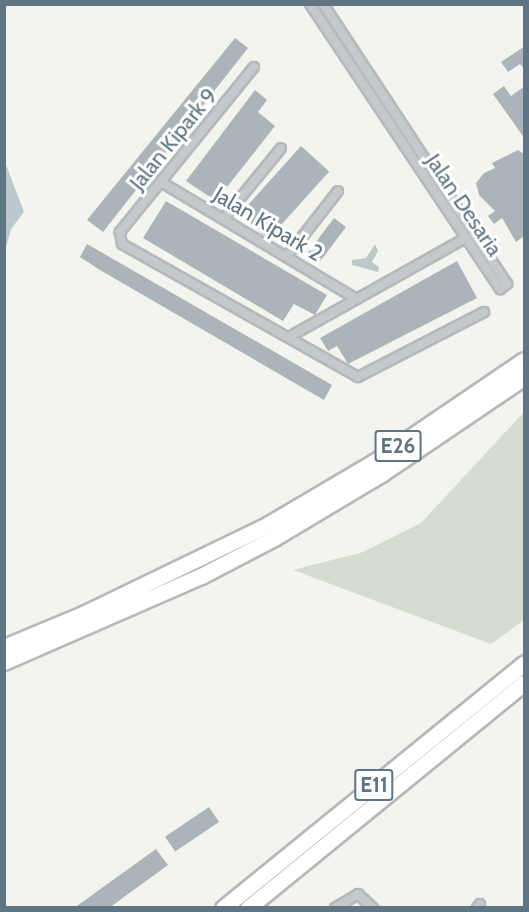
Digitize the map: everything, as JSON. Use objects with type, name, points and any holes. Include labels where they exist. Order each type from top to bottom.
[{"type":"highway","name":"E26","points":[[4,662],[201,576],[525,360]]},
{"type":"highway","name":"E26","points":[[4,647],[188,565],[271,531],[381,474],[525,377]]},
{"type":"highway","name":"E11","points":[[223,908],[525,663]]},
{"type":"highway","name":"E11","points":[[248,908],[525,682]]},
{"type":"street","name":"Jalan Desaria","points":[[310,4],[464,239],[500,289],[507,284],[323,4]]},
{"type":"street","name":"Jalan Kipark 9","points":[[254,67],[120,232],[122,243],[289,337]]},
{"type":"street","points":[[224,218],[281,148]]},
{"type":"street","name":"Jalan Kipark 2","points":[[161,182],[288,255],[355,298]]},
{"type":"street","points":[[288,255],[338,191]]},
{"type":"street","points":[[473,233],[289,337],[358,377],[484,312]]},
{"type":"street","points":[[335,908],[358,894],[373,908]]},
{"type":"shaded area","points":[[5,162],[24,212],[11,229],[5,251]]},
{"type":"shaded area","points":[[375,244],[378,251],[372,262],[379,267],[378,272],[352,265],[352,260],[366,258]]},
{"type":"shaded area","points":[[524,412],[524,620],[491,644],[293,570],[363,552],[421,523]]},
{"type":"building","points":[[235,38],[248,48],[103,232],[87,220]]},
{"type":"building","points":[[525,46],[525,70],[520,64],[508,72],[501,62]]},
{"type":"building","points":[[504,86],[511,96],[525,86],[525,139],[493,94]]},
{"type":"building","points":[[255,90],[267,100],[258,112],[275,126],[216,201],[186,181]]},
{"type":"building","points":[[301,146],[329,171],[268,239],[240,214]]},
{"type":"building","points":[[518,150],[525,155],[525,235],[516,242],[502,218],[494,224],[488,216],[495,211],[479,195],[476,183],[484,173],[495,168],[492,163]]},
{"type":"building","points":[[166,201],[327,295],[315,315],[294,304],[283,321],[143,238]]},
{"type":"building","points":[[334,218],[346,227],[320,261],[308,252]]},
{"type":"building","points":[[87,244],[332,385],[324,400],[80,257]]},
{"type":"building","points":[[457,261],[477,298],[348,364],[337,346],[328,351],[320,338]]},
{"type":"building","points":[[209,807],[219,822],[175,852],[165,837]]},
{"type":"building","points":[[156,849],[168,865],[109,908],[74,908]]}]
